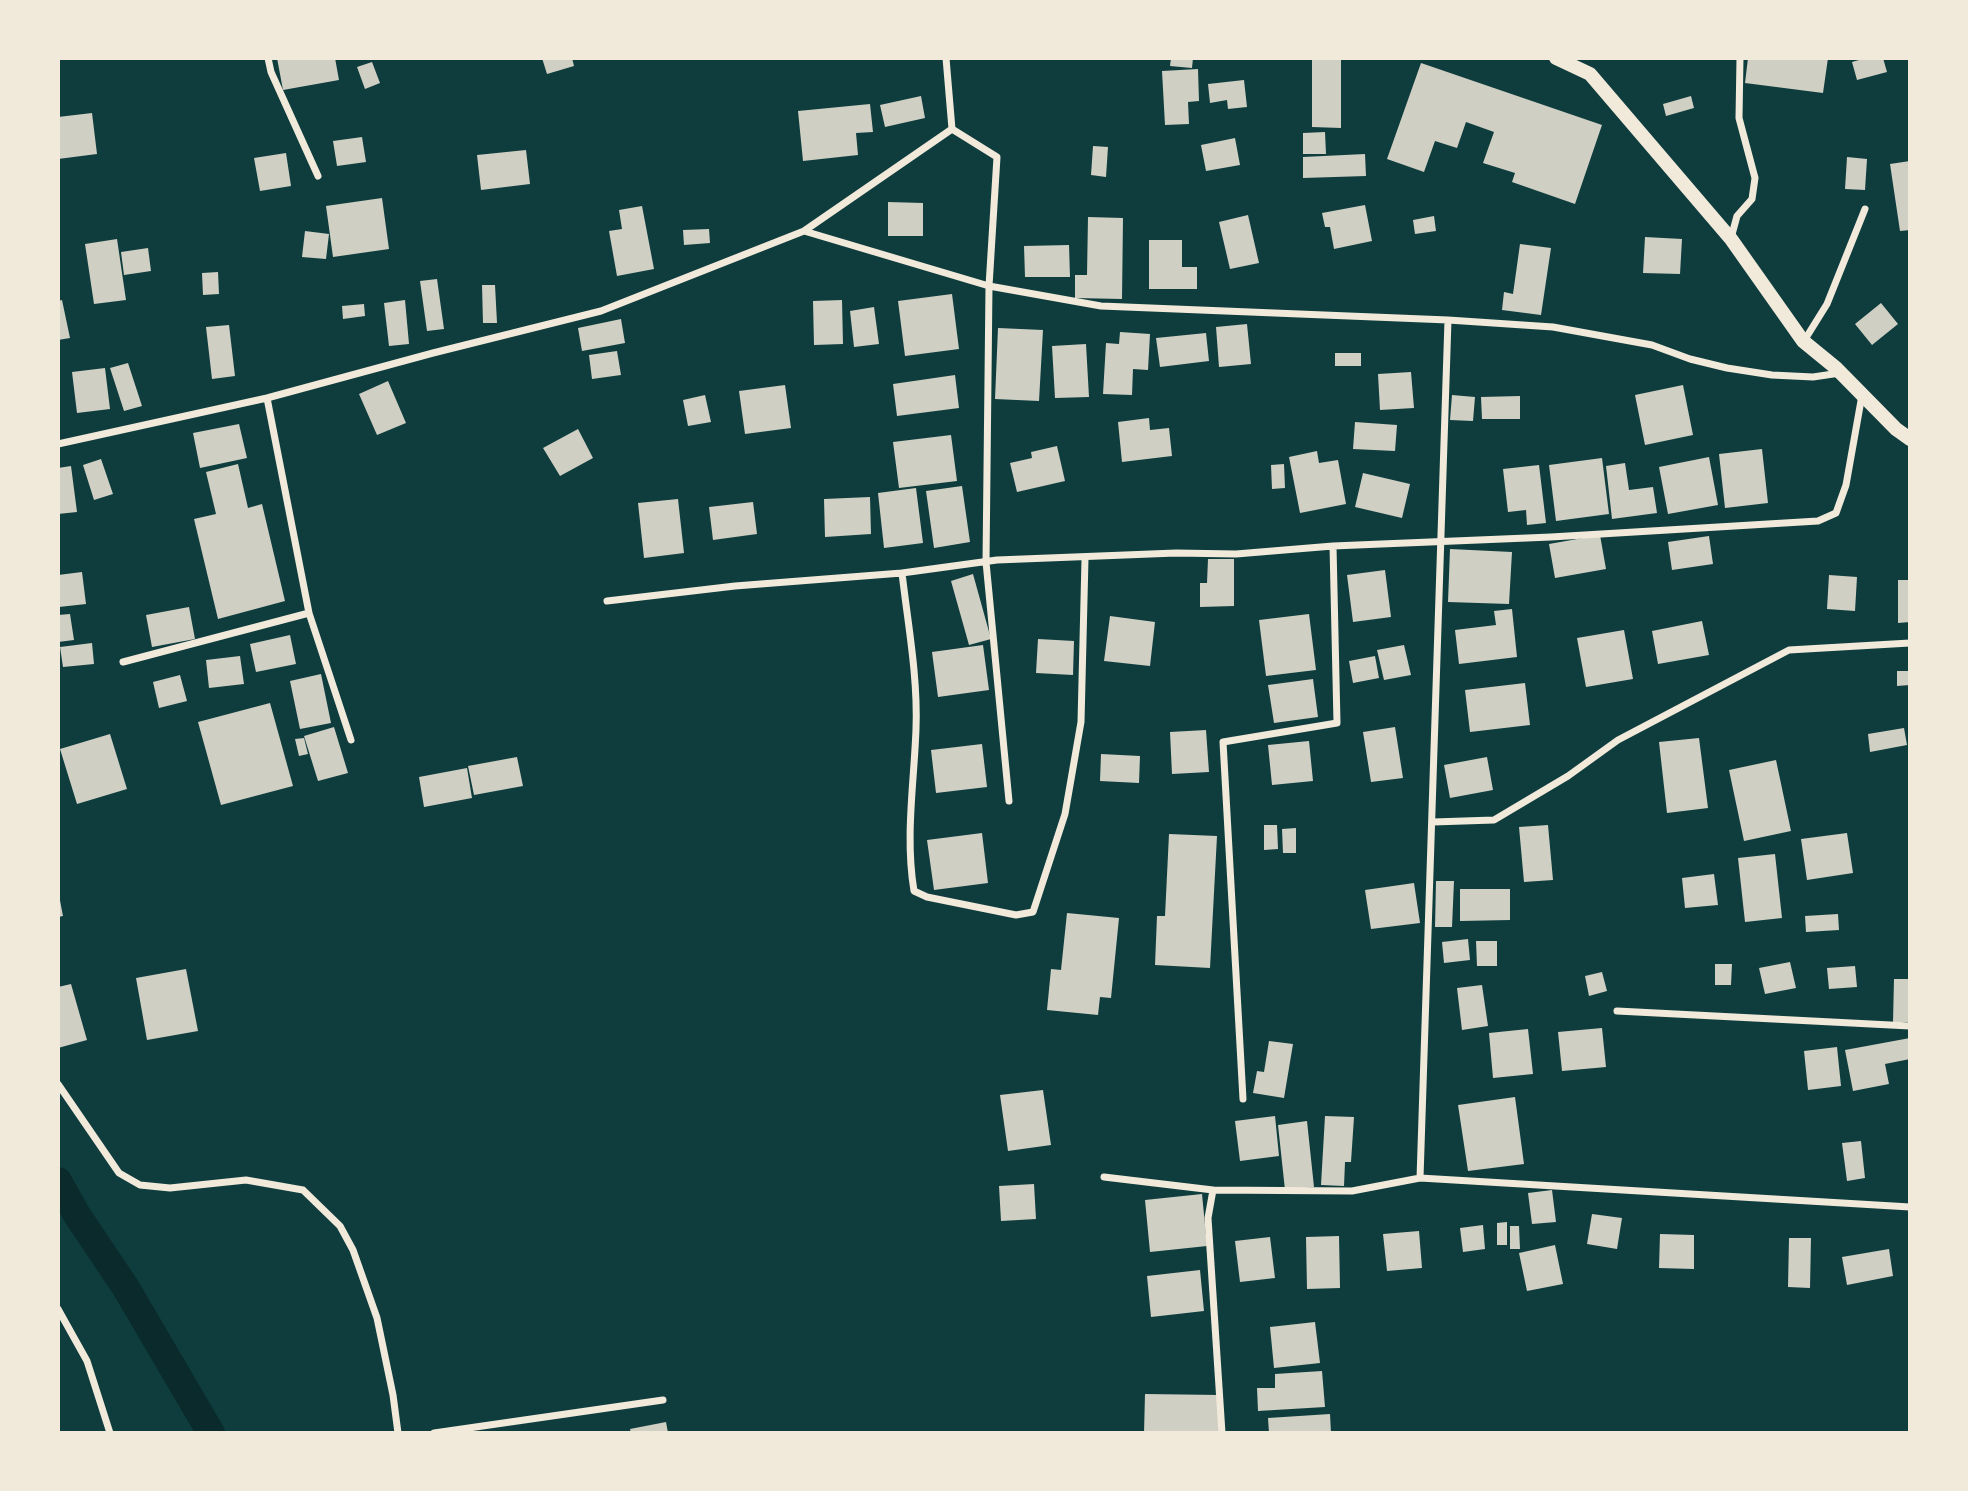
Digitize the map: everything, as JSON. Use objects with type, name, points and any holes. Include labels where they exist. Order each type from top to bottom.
[{"type":"main road","points":[[1556,58],[1590,74],[1731,239],[1803,341],[1910,439]]},
{"type":"street","points":[[268,58],[271,72],[318,176]]},
{"type":"street","points":[[946,58],[952,130]]},
{"type":"street","points":[[1731,239],[1737,216],[1752,199],[1755,178],[1739,118],[1740,58]]},
{"type":"street","points":[[58,444],[267,398],[601,311],[804,231],[952,130]]},
{"type":"street","points":[[952,130],[997,157],[989,286],[986,562],[1009,801]]},
{"type":"street","points":[[1803,341],[1827,304],[1865,209]]},
{"type":"street","points":[[804,231],[989,286],[1101,306],[1448,320],[1553,327],[1652,345],[1690,359],[1727,368],[1772,375],[1813,377],[1840,373]]},
{"type":"street","points":[[1420,1178],[1443,540],[1448,320]]},
{"type":"street","points":[[607,601],[735,586],[902,573],[986,562],[1176,553],[1236,554],[1333,546],[1551,537],[1818,521],[1836,513],[1846,485],[1862,394]]},
{"type":"street","points":[[267,398],[309,613],[351,740]]},
{"type":"street","points":[[1244,1099],[1223,742],[1337,723],[1333,546]]},
{"type":"street","points":[[902,573],[915,679],[916,728],[910,795],[911,872],[914,891],[927,897],[1016,915],[1033,912],[1065,814],[1081,722],[1085,559]]},
{"type":"street","points":[[123,662],[309,613]]},
{"type":"street","points":[[1433,822],[1494,820],[1568,776],[1618,740],[1789,650],[1910,643]]},
{"type":"street","points":[[1617,1011],[1910,1026]]},
{"type":"street","points":[[58,1084],[119,1172],[140,1185],[170,1188],[246,1180],[303,1191],[340,1226],[353,1250],[377,1318],[398,1433]]},
{"type":"street","points":[[1104,1177],[1213,1190],[1352,1191],[1420,1178],[1910,1207]]},
{"type":"street","points":[[1213,1190],[1208,1218],[1222,1433]]},
{"type":"street","points":[[58,1309],[86,1361],[110,1433]]},
{"type":"street","points":[[433,1433],[663,1400]]},
{"type":"building","points":[[277,58],[335,58],[339,80],[283,90]]},
{"type":"building","points":[[542,58],[572,58],[574,66],[547,74]]},
{"type":"building","points":[[1171,58],[1193,58],[1192,68],[1170,66]]},
{"type":"building","points":[[1312,58],[1341,58],[1341,128],[1312,127]]},
{"type":"building","points":[[1748,58],[1828,58],[1823,93],[1745,83]]},
{"type":"building","points":[[1866,58],[1883,58],[1887,72],[1857,80],[1852,62]]},
{"type":"building","points":[[372,62],[380,83],[365,89],[357,67]]},
{"type":"building","points":[[1421,63],[1602,125],[1575,204],[1512,182],[1515,173],[1483,163],[1494,132],[1466,122],[1457,148],[1435,141],[1424,172],[1387,159]]},
{"type":"building","points":[[1198,69],[1199,101],[1188,102],[1189,124],[1165,125],[1162,71]]},
{"type":"building","points":[[1244,80],[1247,107],[1228,109],[1227,100],[1210,103],[1208,84]]},
{"type":"building","points":[[921,96],[925,118],[885,127],[880,105]]},
{"type":"building","points":[[1691,96],[1694,108],[1666,116],[1663,104]]},
{"type":"building","points":[[870,104],[873,132],[856,133],[858,155],[803,161],[798,111]]},
{"type":"building","points":[[92,113],[97,154],[58,159],[58,117]]},
{"type":"building","points":[[1325,132],[1326,154],[1303,154],[1303,133]]},
{"type":"building","points":[[362,137],[366,162],[337,166],[333,141]]},
{"type":"building","points":[[1235,138],[1240,165],[1206,171],[1201,145]]},
{"type":"building","points":[[1093,146],[1108,147],[1106,177],[1091,175]]},
{"type":"building","points":[[526,150],[530,184],[481,190],[477,155]]},
{"type":"building","points":[[286,153],[291,186],[260,191],[254,158]]},
{"type":"building","points":[[1365,154],[1366,176],[1303,178],[1303,157]]},
{"type":"building","points":[[1847,157],[1867,159],[1865,190],[1845,189]]},
{"type":"building","points":[[1910,161],[1910,230],[1900,231],[1890,164]]},
{"type":"building","points":[[382,198],[389,249],[333,257],[326,206]]},
{"type":"building","points":[[888,202],[923,203],[923,236],[888,236]]},
{"type":"building","points":[[1365,205],[1372,241],[1334,249],[1330,227],[1325,227],[1322,213]]},
{"type":"building","points":[[642,206],[654,269],[617,276],[609,231],[622,229],[619,210]]},
{"type":"building","points":[[1248,215],[1259,263],[1230,269],[1219,222]]},
{"type":"building","points":[[1434,216],[1436,231],[1415,234],[1413,220]]},
{"type":"building","points":[[1088,217],[1123,218],[1122,299],[1075,298],[1075,275],[1087,275]]},
{"type":"building","points":[[709,229],[710,243],[684,245],[683,230]]},
{"type":"building","points":[[305,231],[329,234],[326,259],[302,257]]},
{"type":"building","points":[[1645,237],[1682,239],[1680,274],[1643,273]]},
{"type":"building","points":[[117,239],[126,300],[94,304],[85,244]]},
{"type":"building","points":[[1149,240],[1182,240],[1182,267],[1197,267],[1197,289],[1149,289]]},
{"type":"building","points":[[1520,244],[1551,248],[1541,315],[1502,310],[1504,292],[1513,294]]},
{"type":"building","points":[[1069,245],[1070,277],[1025,277],[1024,246]]},
{"type":"building","points":[[148,248],[151,271],[124,275],[121,252]]},
{"type":"building","points":[[218,272],[219,294],[203,295],[202,273]]},
{"type":"building","points":[[437,279],[444,329],[427,331],[420,281]]},
{"type":"building","points":[[482,285],[495,285],[497,323],[483,323]]},
{"type":"building","points":[[952,294],[959,349],[905,356],[898,301]]},
{"type":"building","points":[[62,300],[70,338],[58,340],[58,301]]},
{"type":"building","points":[[405,300],[409,344],[389,346],[384,303]]},
{"type":"building","points":[[842,300],[843,344],[814,345],[813,301]]},
{"type":"building","points":[[1881,303],[1898,324],[1872,345],[1855,324]]},
{"type":"building","points":[[364,304],[365,316],[343,319],[342,306]]},
{"type":"building","points":[[874,307],[879,344],[854,347],[850,311]]},
{"type":"building","points":[[621,319],[625,343],[582,351],[578,328]]},
{"type":"building","points":[[1247,324],[1251,364],[1219,367],[1216,327]]},
{"type":"building","points":[[229,325],[235,376],[212,379],[206,327]]},
{"type":"building","points":[[998,328],[1043,330],[1039,401],[995,399]]},
{"type":"building","points":[[1120,332],[1150,334],[1148,370],[1133,369],[1132,395],[1103,394],[1106,343],[1119,344]]},
{"type":"building","points":[[1206,333],[1209,361],[1160,367],[1156,338]]},
{"type":"building","points":[[1086,344],[1089,397],[1055,398],[1052,346]]},
{"type":"building","points":[[617,351],[621,375],[592,379],[589,355]]},
{"type":"building","points":[[1335,353],[1361,353],[1361,366],[1335,366]]},
{"type":"building","points":[[128,363],[142,406],[124,411],[110,368]]},
{"type":"building","points":[[105,368],[110,409],[77,413],[72,372]]},
{"type":"building","points":[[1411,372],[1414,408],[1380,410],[1378,374]]},
{"type":"building","points":[[955,375],[959,408],[897,416],[893,384]]},
{"type":"building","points":[[388,381],[406,423],[377,435],[359,394]]},
{"type":"building","points":[[785,385],[791,428],[745,434],[739,391]]},
{"type":"building","points":[[1683,385],[1693,435],[1645,445],[1635,395]]},
{"type":"building","points":[[705,395],[711,422],[688,426],[683,400]]},
{"type":"building","points":[[1452,395],[1475,397],[1473,421],[1450,420]]},
{"type":"building","points":[[1520,396],[1520,419],[1482,419],[1481,397]]},
{"type":"building","points":[[1149,418],[1150,430],[1169,428],[1172,456],[1122,462],[1118,422]]},
{"type":"building","points":[[1355,422],[1397,425],[1395,451],[1353,449]]},
{"type":"building","points":[[239,424],[247,458],[200,468],[193,433]]},
{"type":"building","points":[[578,429],[593,458],[560,476],[543,448]]},
{"type":"building","points":[[951,435],[957,481],[899,488],[893,442]]},
{"type":"building","points":[[1057,446],[1065,481],[1017,492],[1010,463],[1032,458],[1031,452]]},
{"type":"building","points":[[1762,449],[1768,503],[1725,508],[1719,454]]},
{"type":"building","points":[[1317,451],[1319,463],[1338,460],[1346,504],[1300,513],[1289,457]]},
{"type":"building","points":[[1709,457],[1718,505],[1668,514],[1659,467]]},
{"type":"building","points":[[1602,458],[1609,514],[1556,521],[1549,465]]},
{"type":"building","points":[[101,459],[113,494],[94,500],[83,465]]},
{"type":"building","points":[[1625,463],[1629,490],[1653,487],[1657,513],[1612,519],[1606,466]]},
{"type":"building","points":[[238,464],[248,508],[262,504],[285,601],[218,619],[194,519],[216,514],[206,472]]},
{"type":"building","points":[[1284,464],[1285,488],[1272,489],[1271,465]]},
{"type":"building","points":[[1539,465],[1546,523],[1527,525],[1526,510],[1508,512],[1503,469]]},
{"type":"building","points":[[71,466],[77,512],[58,514],[58,468]]},
{"type":"building","points":[[1363,473],[1410,484],[1402,518],[1355,507]]},
{"type":"building","points":[[962,486],[970,542],[934,548],[926,491]]},
{"type":"building","points":[[916,488],[923,543],[884,548],[878,493]]},
{"type":"building","points":[[870,497],[871,534],[825,537],[824,499]]},
{"type":"building","points":[[678,499],[684,553],[644,558],[638,503]]},
{"type":"building","points":[[753,502],[757,534],[713,540],[709,507]]},
{"type":"building","points":[[1600,535],[1606,569],[1555,578],[1549,544]]},
{"type":"building","points":[[1709,536],[1713,564],[1672,570],[1668,542]]},
{"type":"building","points":[[1450,549],[1512,552],[1509,604],[1448,602]]},
{"type":"building","points":[[1208,559],[1234,559],[1234,606],[1200,607],[1200,583],[1207,583]]},
{"type":"building","points":[[1385,570],[1391,617],[1353,622],[1347,575]]},
{"type":"building","points":[[82,572],[86,604],[59,607],[58,575]]},
{"type":"building","points":[[973,574],[991,639],[969,645],[951,581]]},
{"type":"building","points":[[1829,575],[1857,577],[1855,611],[1827,609]]},
{"type":"building","points":[[1898,580],[1910,580],[1910,622],[1898,623]]},
{"type":"building","points":[[189,607],[195,639],[152,647],[146,615]]},
{"type":"building","points":[[1512,609],[1517,657],[1459,664],[1455,630],[1496,625],[1494,611]]},
{"type":"building","points":[[70,614],[74,640],[58,642],[58,615]]},
{"type":"building","points":[[1309,614],[1316,670],[1266,676],[1259,620]]},
{"type":"building","points":[[1110,616],[1155,622],[1150,666],[1104,661]]},
{"type":"building","points":[[1702,621],[1709,655],[1658,664],[1652,631]]},
{"type":"building","points":[[1624,630],[1633,679],[1586,687],[1577,638]]},
{"type":"building","points":[[290,635],[296,664],[256,672],[250,644]]},
{"type":"building","points":[[1038,639],[1074,641],[1073,675],[1036,673]]},
{"type":"building","points":[[92,643],[94,664],[63,667],[60,647]]},
{"type":"building","points":[[983,645],[989,690],[938,697],[932,652]]},
{"type":"building","points":[[1404,645],[1411,675],[1384,680],[1377,650]]},
{"type":"building","points":[[240,656],[244,684],[209,688],[206,660]]},
{"type":"building","points":[[1375,656],[1379,678],[1353,683],[1349,661]]},
{"type":"building","points":[[1897,671],[1910,671],[1910,685],[1897,686]]},
{"type":"building","points":[[321,674],[331,723],[300,729],[290,681]]},
{"type":"building","points":[[180,675],[187,701],[159,708],[153,682]]},
{"type":"building","points":[[1313,679],[1318,717],[1274,723],[1268,685]]},
{"type":"building","points":[[1525,683],[1530,725],[1470,732],[1465,690]]},
{"type":"building","points":[[270,703],[293,786],[221,805],[198,722]]},
{"type":"building","points":[[334,727],[348,773],[318,781],[304,736]]},
{"type":"building","points":[[1395,727],[1403,778],[1371,782],[1363,732]]},
{"type":"building","points":[[1904,728],[1907,745],[1870,752],[1868,734]]},
{"type":"building","points":[[1206,730],[1209,772],[1172,774],[1170,732]]},
{"type":"building","points":[[110,734],[127,789],[77,804],[60,749]]},
{"type":"building","points":[[304,738],[308,754],[299,756],[295,739]]},
{"type":"building","points":[[1699,738],[1708,808],[1667,813],[1659,742]]},
{"type":"building","points":[[1309,741],[1313,781],[1272,785],[1268,745]]},
{"type":"building","points":[[982,744],[987,787],[936,793],[931,750]]},
{"type":"building","points":[[1101,754],[1140,756],[1139,783],[1100,781]]},
{"type":"building","points":[[517,757],[523,786],[474,795],[468,766]]},
{"type":"building","points":[[1487,757],[1493,790],[1450,798],[1444,765]]},
{"type":"building","points":[[1776,760],[1791,831],[1744,841],[1729,770]]},
{"type":"building","points":[[467,768],[472,798],[424,807],[419,777]]},
{"type":"building","points":[[1264,825],[1277,825],[1278,849],[1264,850]]},
{"type":"building","points":[[1548,825],[1553,880],[1524,882],[1519,827]]},
{"type":"building","points":[[1296,828],[1296,853],[1283,853],[1282,829]]},
{"type":"building","points":[[982,833],[988,883],[934,890],[927,840]]},
{"type":"building","points":[[1847,833],[1853,873],[1807,880],[1801,839]]},
{"type":"building","points":[[1169,834],[1217,836],[1210,968],[1155,965],[1157,916],[1165,916]]},
{"type":"building","points":[[1775,854],[1782,918],[1745,922],[1738,858]]},
{"type":"building","points":[[1714,874],[1718,905],[1685,908],[1682,878]]},
{"type":"building","points":[[1436,881],[1454,881],[1452,927],[1435,927]]},
{"type":"building","points":[[1414,883],[1420,923],[1371,929],[1365,890]]},
{"type":"building","points":[[1460,889],[1510,889],[1510,920],[1460,921]]},
{"type":"building","points":[[58,890],[63,916],[58,917]]},
{"type":"building","points":[[1067,913],[1119,918],[1111,998],[1100,997],[1098,1015],[1047,1010],[1051,969],[1061,970]]},
{"type":"building","points":[[1838,914],[1839,930],[1806,932],[1805,916]]},
{"type":"building","points":[[1468,939],[1470,960],[1444,963],[1442,942]]},
{"type":"building","points":[[1476,941],[1497,941],[1497,966],[1477,966]]},
{"type":"building","points":[[1790,962],[1796,988],[1765,994],[1759,968]]},
{"type":"building","points":[[1715,964],[1732,964],[1731,985],[1715,985]]},
{"type":"building","points":[[1855,966],[1857,987],[1829,989],[1827,968]]},
{"type":"building","points":[[186,969],[198,1031],[147,1040],[136,978]]},
{"type":"building","points":[[1602,972],[1607,991],[1589,996],[1585,976]]},
{"type":"building","points":[[1894,979],[1910,979],[1910,1022],[1893,1022]]},
{"type":"building","points":[[71,984],[87,1040],[58,1048],[58,987]]},
{"type":"building","points":[[1482,985],[1488,1026],[1462,1030],[1457,988]]},
{"type":"building","points":[[1602,1028],[1606,1067],[1562,1071],[1558,1032]]},
{"type":"building","points":[[1528,1029],[1533,1074],[1493,1078],[1489,1033]]},
{"type":"building","points":[[1910,1038],[1910,1059],[1885,1064],[1889,1084],[1853,1091],[1845,1050]]},
{"type":"building","points":[[1269,1041],[1293,1044],[1284,1098],[1253,1093],[1257,1071],[1264,1072]]},
{"type":"building","points":[[1837,1047],[1841,1086],[1808,1090],[1804,1051]]},
{"type":"building","points":[[1043,1090],[1051,1145],[1008,1151],[1000,1095]]},
{"type":"building","points":[[1515,1097],[1524,1164],[1468,1171],[1458,1105]]},
{"type":"building","points":[[1275,1116],[1279,1156],[1240,1161],[1235,1121]]},
{"type":"building","points":[[1325,1116],[1354,1117],[1351,1162],[1345,1162],[1344,1186],[1321,1185]]},
{"type":"building","points":[[1307,1121],[1314,1187],[1285,1190],[1278,1125]]},
{"type":"building","points":[[1861,1141],[1865,1178],[1847,1181],[1842,1143]]},
{"type":"building","points":[[1034,1184],[1036,1219],[1001,1221],[999,1186]]},
{"type":"building","points":[[1552,1190],[1556,1222],[1532,1224],[1528,1193]]},
{"type":"building","points":[[1202,1194],[1207,1246],[1150,1252],[1145,1200]]},
{"type":"building","points":[[1592,1214],[1622,1218],[1617,1249],[1587,1244]]},
{"type":"building","points":[[1507,1222],[1507,1245],[1497,1245],[1497,1223]]},
{"type":"building","points":[[1483,1225],[1485,1249],[1463,1252],[1460,1228]]},
{"type":"building","points":[[1510,1226],[1519,1226],[1520,1249],[1510,1249]]},
{"type":"building","points":[[1419,1231],[1422,1268],[1387,1271],[1383,1234]]},
{"type":"building","points":[[1660,1234],[1694,1235],[1694,1269],[1659,1268]]},
{"type":"building","points":[[1339,1236],[1340,1288],[1307,1289],[1306,1237]]},
{"type":"building","points":[[1270,1237],[1275,1278],[1240,1282],[1235,1241]]},
{"type":"building","points":[[1789,1238],[1811,1238],[1810,1288],[1788,1287]]},
{"type":"building","points":[[1555,1245],[1563,1284],[1527,1291],[1519,1253]]},
{"type":"building","points":[[1889,1249],[1893,1276],[1847,1285],[1842,1257]]},
{"type":"building","points":[[1200,1270],[1204,1311],[1151,1317],[1147,1276]]},
{"type":"building","points":[[1315,1322],[1320,1363],[1274,1368],[1270,1327]]},
{"type":"building","points":[[1322,1371],[1325,1407],[1258,1411],[1257,1388],[1275,1388],[1275,1374]]},
{"type":"building","points":[[1145,1394],[1220,1395],[1219,1433],[1144,1433]]},
{"type":"building","points":[[1330,1414],[1331,1433],[1269,1433],[1268,1418]]},
{"type":"building","points":[[666,1422],[668,1433],[631,1433],[630,1429]]},
{"type":"waterway","points":[[58,1181],[77,1215],[126,1288],[211,1433]]}]
